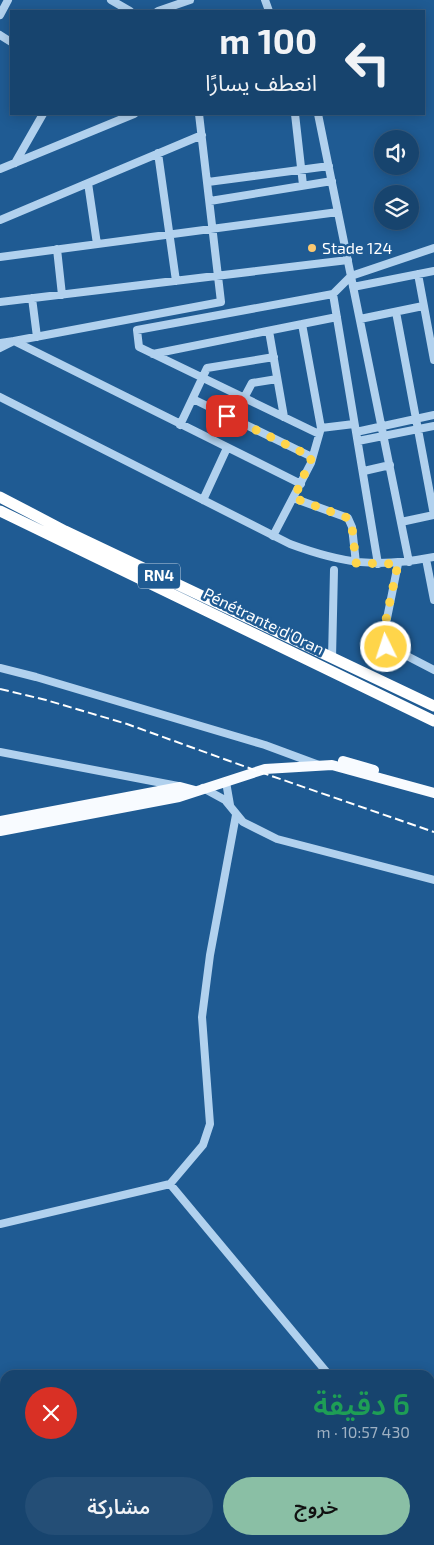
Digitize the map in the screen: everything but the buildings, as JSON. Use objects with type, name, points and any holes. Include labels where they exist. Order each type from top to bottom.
[{"type":"highway","name":"Pénétrante d'Oran","points":[[0,497],[65,531],[434,706]]},
{"type":"highway","name":"Pénétrante d'Oran","points":[[0,511],[434,721]]},
{"type":"main road","points":[[0,830],[179,797],[265,769],[321,765],[335,760],[345,761],[434,793]]},
{"type":"main road","points":[[0,821],[180,787],[199,789]]},
{"type":"street","points":[[0,15],[8,0]]},
{"type":"street","points":[[111,0],[128,10]]},
{"type":"street","points":[[161,10],[190,0]]},
{"type":"street","points":[[15,163],[42,115]]},
{"type":"street","points":[[0,169],[132,115]]},
{"type":"street","points":[[0,343],[221,302],[220,276],[199,115]]},
{"type":"street","points":[[295,115],[303,186]]},
{"type":"street","points":[[318,115],[409,562]]},
{"type":"street","points":[[0,220],[202,135]]},
{"type":"street","points":[[158,153],[176,281]]},
{"type":"street","points":[[208,182],[329,166]]},
{"type":"street","points":[[210,200],[332,181]]},
{"type":"street","points":[[88,183],[97,244]]},
{"type":"street","points":[[0,257],[338,212]]},
{"type":"street","points":[[434,248],[351,276],[333,294],[137,330],[139,347],[284,417],[320,431],[382,425],[434,415]]},
{"type":"street","points":[[57,249],[62,295]]},
{"type":"street","points":[[0,302],[348,260]]},
{"type":"street","points":[[353,287],[434,271]]},
{"type":"street","points":[[418,274],[434,360]]},
{"type":"street","points":[[333,294],[378,564]]},
{"type":"street","points":[[32,298],[37,337]]},
{"type":"street","points":[[360,319],[423,306]]},
{"type":"street","points":[[396,312],[434,515],[401,522]]},
{"type":"street","points":[[425,317],[434,315]]},
{"type":"street","points":[[153,354],[336,317]]},
{"type":"street","points":[[273,536],[301,484],[320,431],[302,324]]},
{"type":"street","points":[[269,331],[284,417]]},
{"type":"street","points":[[0,348],[14,341]]},
{"type":"street","points":[[14,341],[301,484]]},
{"type":"street","points":[[180,425],[204,378],[207,368],[274,357]]},
{"type":"street","points":[[244,398],[252,383],[277,379]]},
{"type":"street","points":[[0,397],[273,536],[309,552],[356,563],[398,564],[430,558],[434,600]]},
{"type":"street","points":[[193,399],[312,457]]},
{"type":"street","points":[[358,441],[434,426]]},
{"type":"street","points":[[203,500],[227,448]]},
{"type":"street","points":[[364,471],[390,465]]},
{"type":"street","points":[[294,498],[348,518],[352,527],[356,563]]},
{"type":"street","points":[[398,564],[382,643],[434,670]]},
{"type":"street","points":[[332,658],[334,570]]},
{"type":"street","points":[[0,668],[265,745],[321,765]]},
{"type":"street","points":[[0,752],[180,787]]},
{"type":"street","points":[[226,782],[230,804],[236,815],[243,822],[277,839],[434,880]]},
{"type":"street","points":[[199,789],[230,804]]},
{"type":"street","points":[[0,1224],[170,1184],[194,1158],[208,1134],[210,1124],[202,1017],[210,955],[236,815]]},
{"type":"street","points":[[170,1184],[325,1370]]},
{"type":"railway","points":[[0,689],[46,700],[127,724],[434,832]]},
{"type":"place","name":"Stade 124","points":[[312,248]]},
{"type":"route","points":[[227,416],[312,457],[294,498],[348,518],[352,527],[356,563],[398,564],[382,638],[382,643],[386,647]]}]
